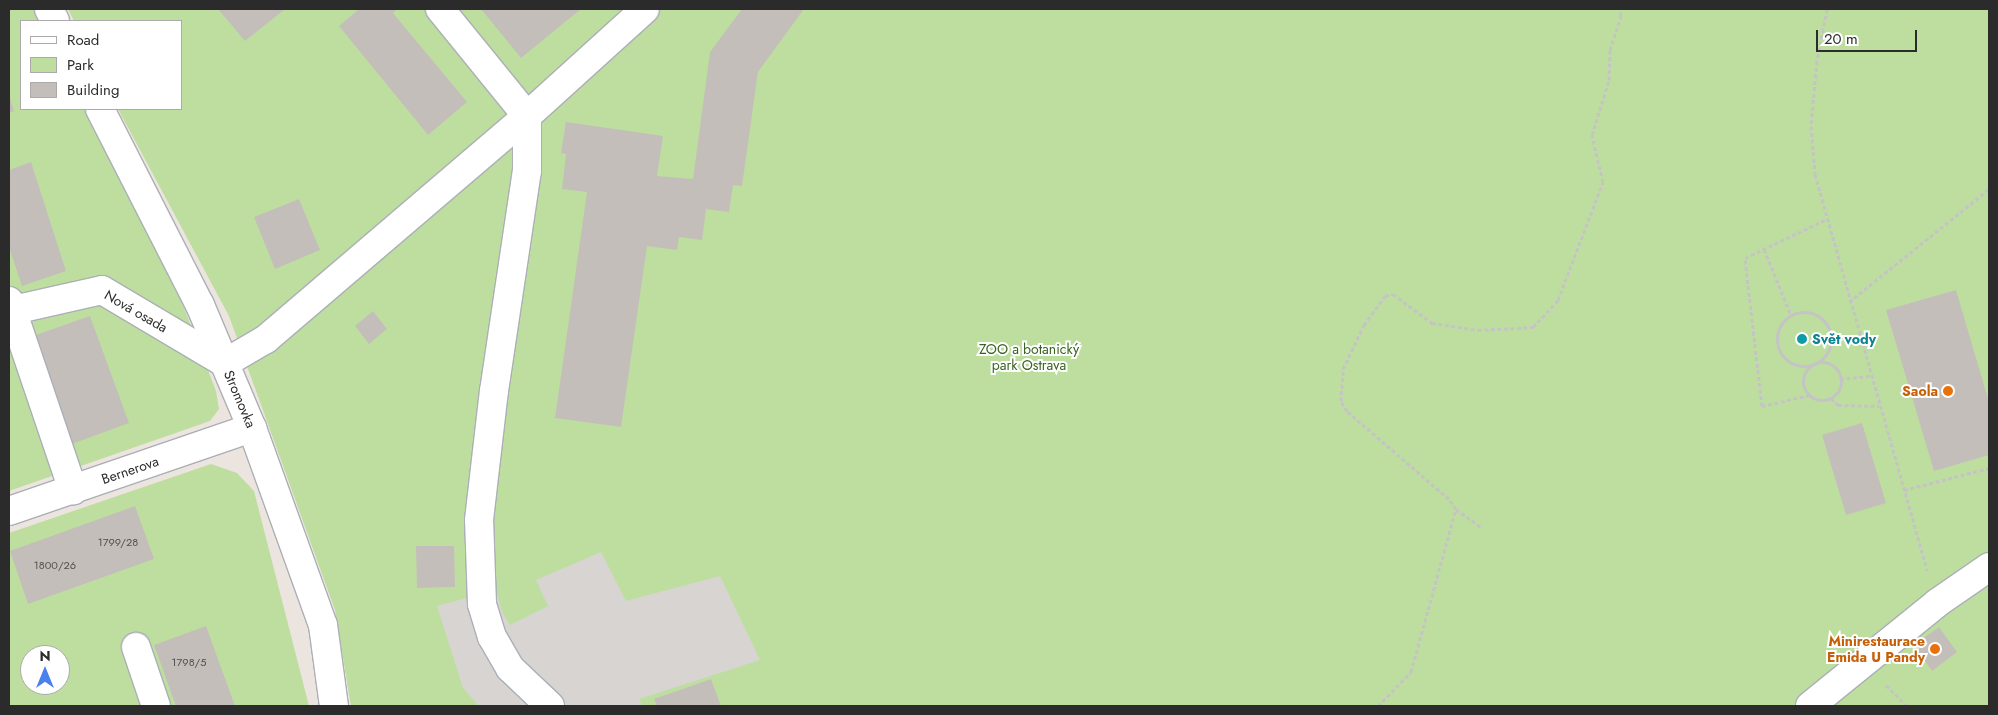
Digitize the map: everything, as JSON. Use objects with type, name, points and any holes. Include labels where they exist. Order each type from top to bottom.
[{"type":"street","points":[[48,9],[54,20]]},
{"type":"street","points":[[440,9],[526,116],[527,171],[494,392],[479,520],[482,604],[492,637],[510,668],[550,706]]},
{"type":"street","points":[[225,364],[266,339],[526,116],[645,9]]},
{"type":"street","name":"Stromovka","points":[[101,110],[200,305],[252,428],[323,625],[334,706]]},
{"type":"street","name":"Nová osada","points":[[73,490],[10,307],[102,290],[225,364]]},
{"type":"street","name":"Bernerova","points":[[9,511],[252,428]]},
{"type":"street","points":[[1810,706],[1936,603],[1989,567]]},
{"type":"street","points":[[136,647],[156,706]]},
{"type":"path","points":[[1481,527],[1456,509],[1450,499],[1347,410],[1341,401],[1343,369],[1364,325],[1385,296],[1393,294],[1432,323],[1478,330],[1533,327],[1558,300],[1603,182],[1592,135],[1608,80],[1610,50],[1620,16],[1619,9]]},
{"type":"path","points":[[1827,9],[1817,61],[1812,126],[1815,174],[1849,302],[1936,603]]},
{"type":"path","points":[[1849,302],[1989,189]]},
{"type":"path","points":[[1810,395],[1803,383],[1804,376],[1813,365],[1828,351],[1829,330],[1816,315],[1805,312],[1791,315],[1779,327],[1778,348],[1792,364],[1813,365],[1827,363],[1838,372],[1840,379],[1836,393],[1831,398],[1824,400],[1810,395],[1762,406],[1745,258],[1827,220]]},
{"type":"path","points":[[1764,249],[1791,315]]},
{"type":"path","points":[[1840,379],[1870,376]]},
{"type":"path","points":[[1831,398],[1838,405],[1879,406]]},
{"type":"path","points":[[1904,490],[1989,468]]},
{"type":"path","points":[[1378,706],[1411,672],[1456,509]]},
{"type":"green space","points":[[9,9],[33,9],[38,20],[20,20],[20,110],[85,110],[173,279],[216,391],[219,409],[210,421],[9,491]]},
{"type":"green space","name":"ZOO a botanický park Ostrava","points":[[68,9],[1989,9],[1989,706],[351,706],[335,610],[229,316],[119,110],[182,110],[182,20],[74,20]]},
{"type":"green space","points":[[211,464],[237,473],[254,491],[309,706],[9,706],[9,533]]},
{"type":"shaded area","points":[[601,552],[626,601],[720,576],[760,660],[639,699],[642,706],[479,706],[463,688],[437,606],[496,590],[502,612],[510,625],[548,606],[536,580]]},
{"type":"building","points":[[218,9],[285,9],[245,41]]},
{"type":"building","points":[[359,9],[397,9],[393,13],[467,102],[428,135],[339,26]]},
{"type":"building","points":[[481,9],[581,9],[521,58]]},
{"type":"building","points":[[742,9],[804,9],[758,72],[742,186],[733,185],[729,212],[706,209],[702,240],[679,237],[677,250],[647,246],[621,427],[555,418],[587,192],[562,189],[566,154],[561,153],[566,122],[663,136],[657,176],[693,179],[710,52]]},
{"type":"building","points":[[9,95],[14,111],[9,113]]},
{"type":"building","points":[[31,162],[66,271],[22,286],[9,247],[9,170]]},
{"type":"building","points":[[299,199],[320,250],[275,269],[254,217]]},
{"type":"building","name":"Saola","points":[[1956,290],[1989,402],[1989,455],[1934,471],[1886,310]]},
{"type":"building","points":[[373,311],[387,329],[369,344],[355,326]]},
{"type":"building","points":[[90,316],[129,423],[72,444],[33,336]]},
{"type":"building","points":[[1862,423],[1886,503],[1846,515],[1822,435]]},
{"type":"building","points":[[135,506],[154,559],[28,604],[10,551]]},
{"type":"building","points":[[416,546],[454,546],[455,587],[417,588]]},
{"type":"building","points":[[206,626],[235,706],[176,706],[154,645]]},
{"type":"building","name":"Minirestaurace Emida U Pandy","points":[[1939,627],[1957,652],[1932,671],[1914,645]]},
{"type":"building","points":[[711,679],[721,706],[657,706],[654,699]]},
{"type":"place","name":"Svět vody","points":[[1802,339]]},
{"type":"place","name":"Saola","points":[[1948,391]]},
{"type":"place","name":"Minirestaurace Emida U Pandy","points":[[1935,649]]}]
